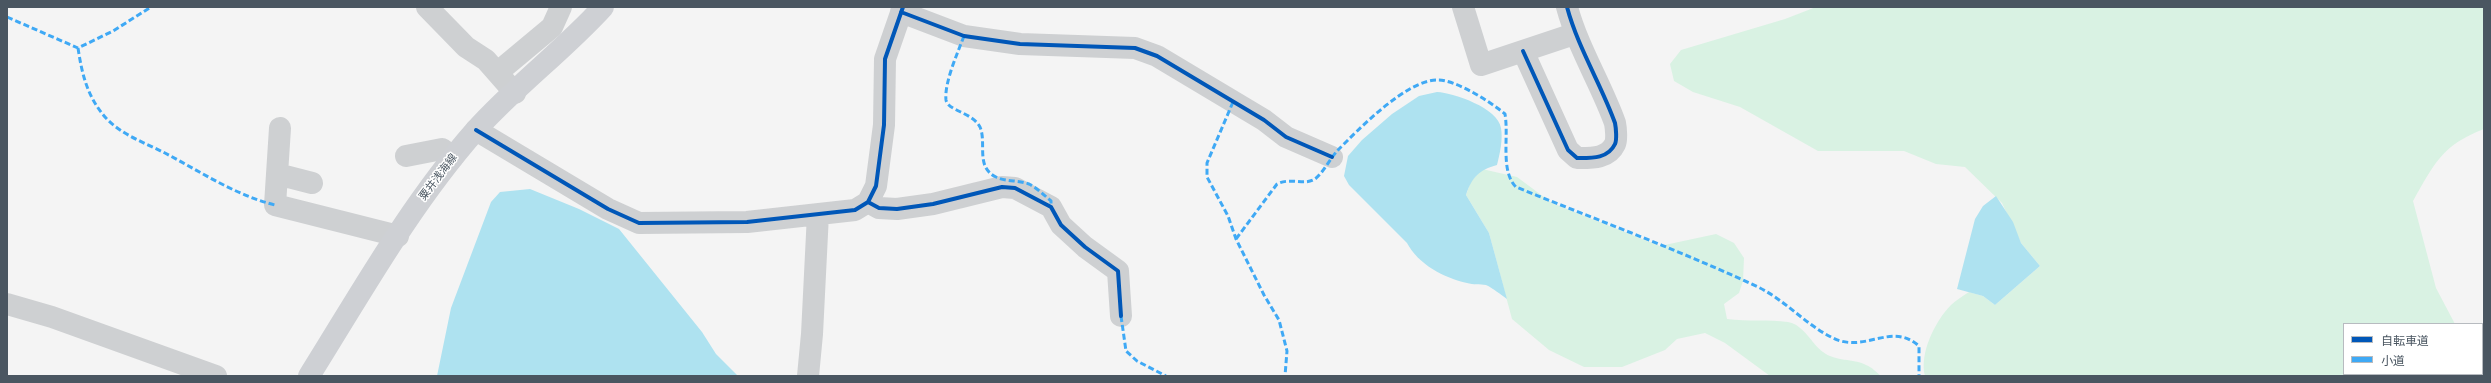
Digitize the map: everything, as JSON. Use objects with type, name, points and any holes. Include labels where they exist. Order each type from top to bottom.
[{"type":"main road","name":"粟井浅海線","points":[[309,376],[423,197],[453,157],[476,130],[603,7]]},
{"type":"street","points":[[427,7],[466,47],[486,60],[515,93]]},
{"type":"street","points":[[498,72],[552,27],[561,7]]},
{"type":"street","points":[[1463,7],[1481,65],[1574,34]]},
{"type":"street","points":[[1523,51],[1568,150],[1577,158],[1601,156],[1611,151],[1616,143],[1615,125],[1574,34],[1567,7]]},
{"type":"street","points":[[476,130],[608,209],[639,223],[747,222],[855,210],[868,202],[876,186],[884,124],[885,59],[902,10],[964,36],[1020,44],[1136,48],[1157,56],[1264,120],[1286,137],[1332,157]]},
{"type":"street","points":[[280,128],[275,205],[398,236]]},
{"type":"street","points":[[406,156],[442,149],[453,157]]},
{"type":"street","points":[[277,174],[312,183]]},
{"type":"street","points":[[868,202],[880,208],[897,209],[933,204],[1002,187],[1015,188],[1051,207],[1061,225],[1085,247],[1118,271],[1121,316]]},
{"type":"street","points":[[808,376],[812,334],[818,214]]},
{"type":"street","points":[[7,304],[52,317],[216,376]]},
{"type":"green space","points":[[1816,7],[2484,7],[2484,129],[2458,142],[2441,157],[2427,176],[2413,201],[2436,288],[2454,323],[2343,323],[2343,375],[2479,376],[1925,376],[1924,358],[1926,348],[1939,320],[1951,305],[1969,292],[1983,296],[1995,305],[2040,266],[2021,243],[2002,203],[1965,167],[1936,164],[1904,151],[1818,151],[1740,107],[1693,92],[1674,81],[1670,64],[1681,50],[1785,19]]},
{"type":"green space","points":[[1482,169],[1517,177],[1552,203],[1660,246],[1716,234],[1734,243],[1744,258],[1743,281],[1739,293],[1724,304],[1727,319],[1780,321],[1794,324],[1803,330],[1823,352],[1828,355],[1839,359],[1856,361],[1870,367],[1881,376],[1770,376],[1725,343],[1705,333],[1677,339],[1665,350],[1622,367],[1584,367],[1549,350],[1512,319],[1489,233],[1466,195],[1471,181]]},
{"type":"water","points":[[1437,92],[1454,95],[1484,108],[1498,121],[1501,128],[1502,133],[1497,165],[1485,169],[1477,175],[1471,183],[1466,195],[1489,233],[1507,299],[1486,285],[1472,284],[1449,278],[1425,264],[1412,251],[1407,243],[1349,185],[1344,176],[1348,156],[1362,140],[1392,114],[1419,96]]},
{"type":"water","points":[[530,189],[579,209],[619,229],[702,332],[716,354],[738,376],[437,376],[451,308],[491,202],[500,192]]},
{"type":"water","points":[[1996,196],[2013,222],[2021,243],[2040,266],[1995,305],[1983,296],[1957,289],[1975,219],[1983,206]]},
{"type":"marked path","points":[[7,17],[78,48],[113,31],[151,7]]},
{"type":"marked path","points":[[964,36],[947,85],[946,100],[948,104],[972,118],[980,127],[982,133],[984,161],[990,173],[1000,179],[1029,184],[1051,201],[1051,207]]},
{"type":"marked path","points":[[78,48],[86,84],[99,109],[111,123],[133,138],[165,153],[218,182],[260,201],[275,205]]},
{"type":"marked path","points":[[1236,239],[1277,184],[1287,181],[1306,182],[1315,179],[1337,151],[1370,119],[1398,96],[1426,82],[1438,80],[1445,81],[1473,92],[1505,114],[1508,172],[1516,187],[1668,248],[1758,287],[1768,292],[1823,333],[1833,338],[1845,342],[1867,341],[1898,336],[1909,339],[1919,346],[1919,376]]},
{"type":"marked path","points":[[1233,102],[1207,163],[1207,177],[1228,216],[1236,239],[1264,295],[1279,320],[1287,351],[1285,376]]},
{"type":"marked path","points":[[1121,316],[1126,351],[1137,361],[1166,376]]},
{"type":"cycle path","points":[[476,130],[608,209],[639,223],[747,222],[855,210],[868,202],[876,186],[884,125],[885,59],[903,7]]},
{"type":"cycle path","points":[[1523,51],[1568,150],[1577,158],[1599,157],[1608,153],[1616,142],[1615,123],[1577,37],[1567,7]]},
{"type":"cycle path","points":[[901,12],[964,36],[1020,44],[1135,48],[1157,56],[1264,120],[1286,137],[1332,157]]},
{"type":"cycle path","points":[[868,202],[879,208],[897,209],[933,204],[1002,187],[1015,188],[1051,207],[1061,225],[1085,247],[1118,271],[1121,316]]}]
